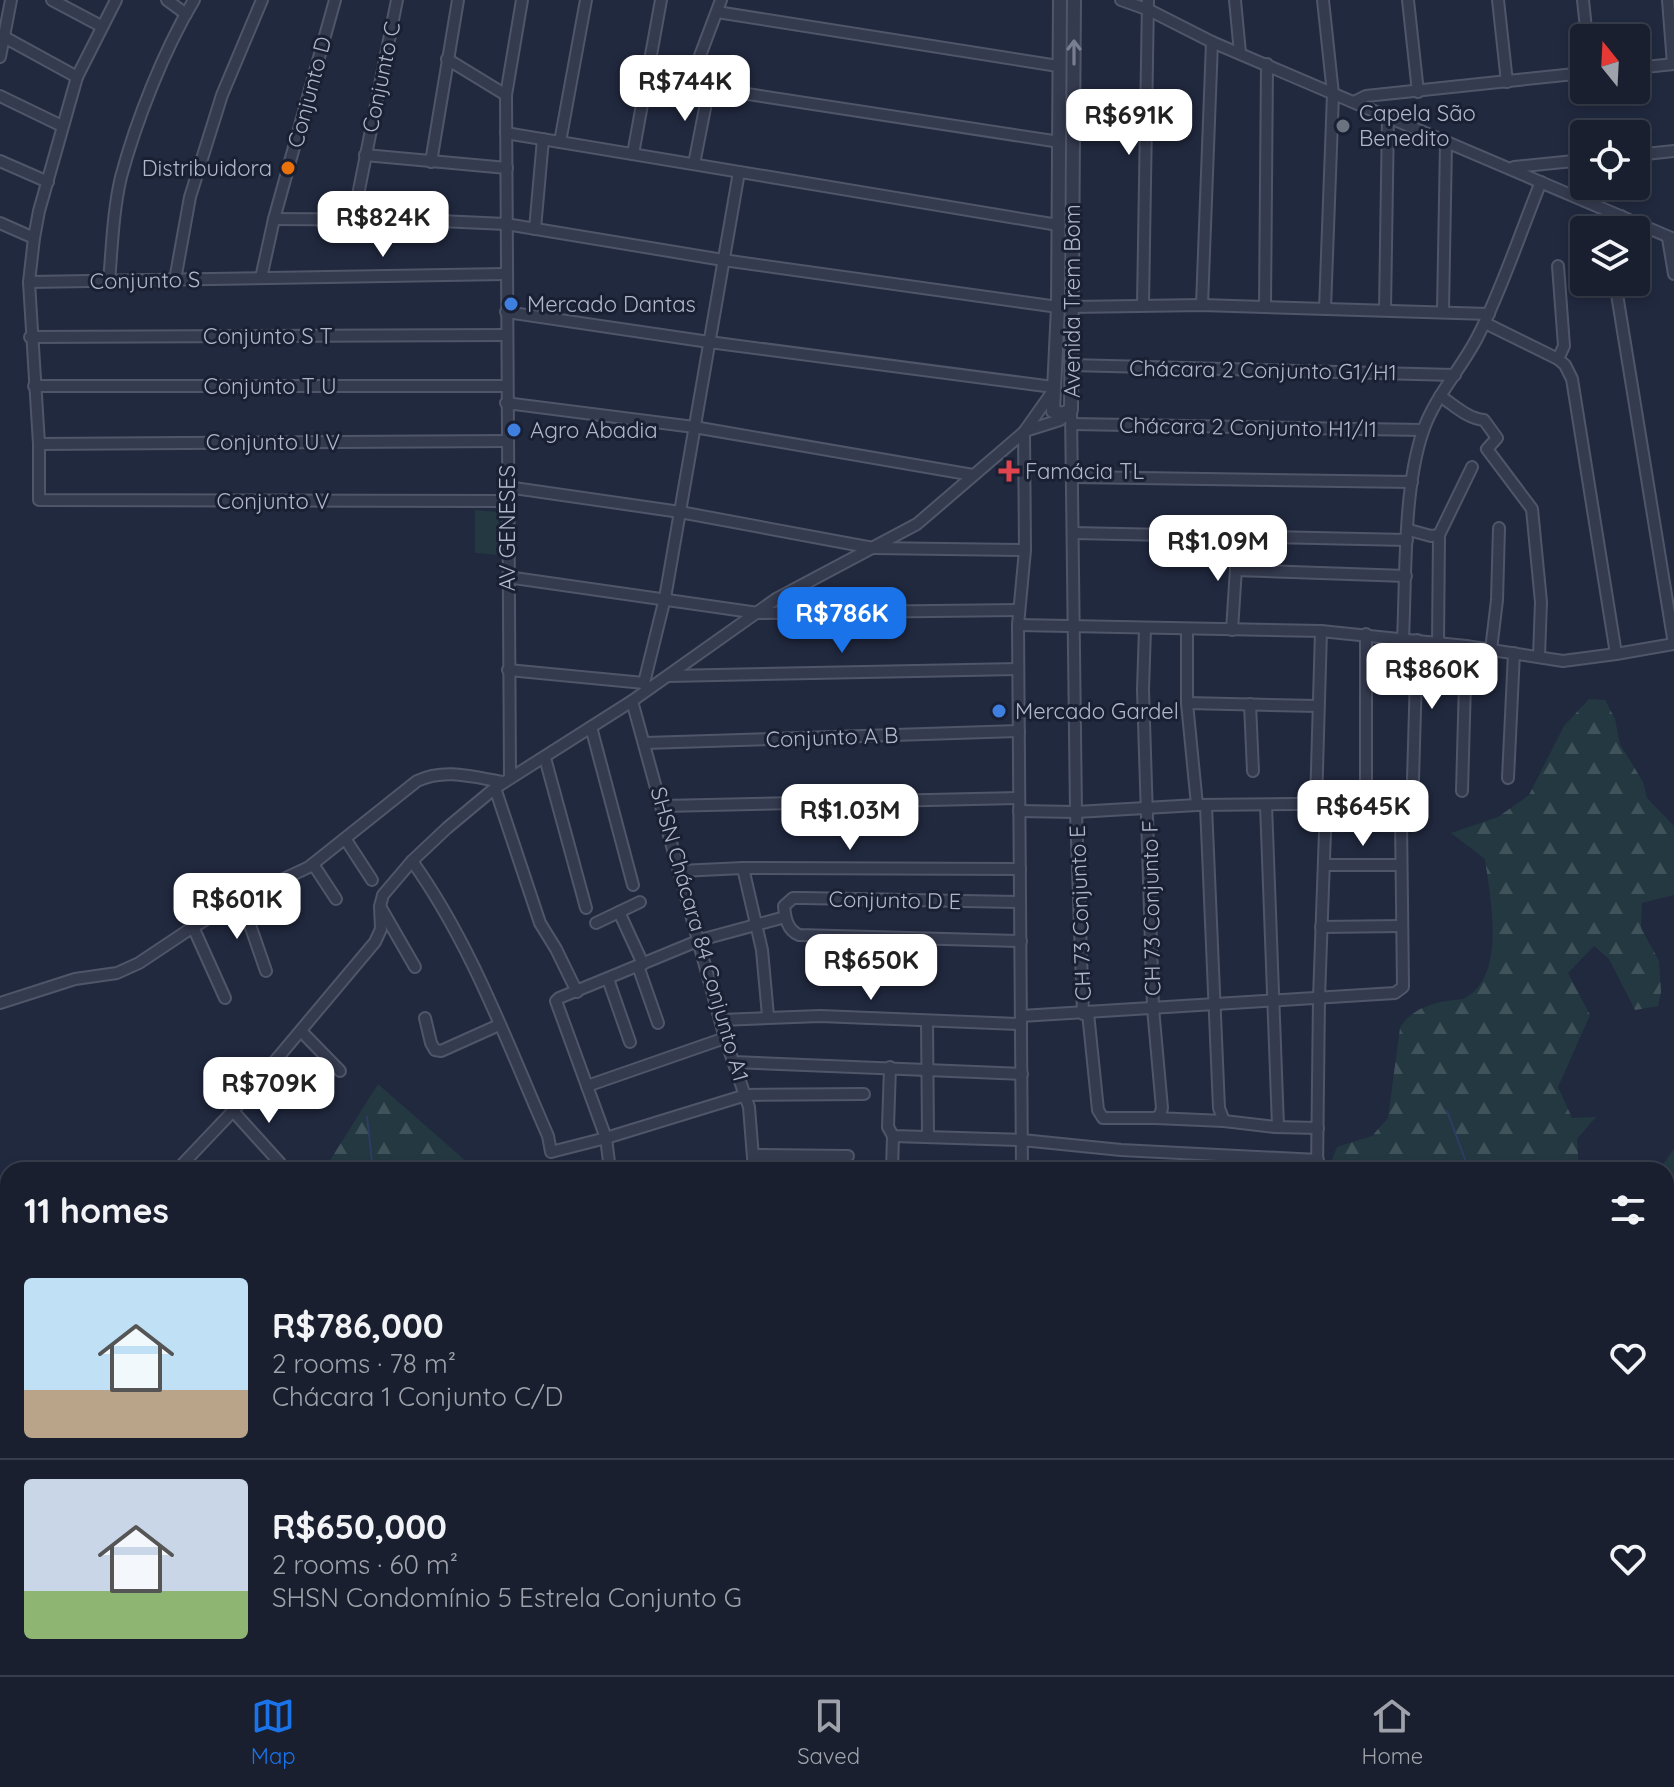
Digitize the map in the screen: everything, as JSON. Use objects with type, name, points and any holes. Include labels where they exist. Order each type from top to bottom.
[{"type":"street","points":[[0,57],[11,0]]},
{"type":"street","points":[[52,0],[101,26]]},
{"type":"street","points":[[39,444],[30,337],[29,282],[34,238],[77,77],[116,0]]},
{"type":"street","points":[[167,0],[186,14]]},
{"type":"street","points":[[109,282],[114,216],[121,178],[144,108],[194,0]]},
{"type":"street","points":[[175,280],[194,183],[222,95],[262,0]]},
{"type":"street","name":"Conjunto D","points":[[261,278],[274,219],[335,0]]},
{"type":"street","name":"Conjunto C","points":[[353,220],[397,0]]},
{"type":"street","points":[[431,162],[458,0]]},
{"type":"street","name":"AV GENESES","points":[[522,0],[506,95],[508,670],[502,783],[540,923],[577,992]]},
{"type":"street","points":[[560,142],[586,0]]},
{"type":"street","points":[[633,154],[661,0]]},
{"type":"street","points":[[721,0],[689,85],[1060,142]]},
{"type":"street","name":"Avenida Trem Bom","points":[[1060,0],[1058,307],[1053,411],[1070,416],[1074,0]]},
{"type":"street","points":[[1121,0],[1149,5],[1212,42],[1621,216]]},
{"type":"street","points":[[1235,0],[1240,53]]},
{"type":"street","points":[[1323,0],[1333,94],[1325,309]]},
{"type":"street","points":[[1408,0],[1418,92]]},
{"type":"street","points":[[1498,0],[1507,82]]},
{"type":"street","points":[[1583,0],[1586,24]]},
{"type":"street","points":[[1650,67],[1674,64],[1668,0]]},
{"type":"street","points":[[1143,305],[1149,5]]},
{"type":"street","points":[[717,12],[1058,66]]},
{"type":"street","points":[[4,37],[77,77]]},
{"type":"street","points":[[1202,305],[1212,42]]},
{"type":"street","points":[[447,59],[506,95]]},
{"type":"street","points":[[1265,307],[1267,64]]},
{"type":"street","points":[[1354,102],[1366,96],[1570,75]]},
{"type":"street","points":[[694,164],[709,88]]},
{"type":"street","points":[[0,96],[62,126]]},
{"type":"street","points":[[1385,310],[1388,117]]},
{"type":"street","points":[[506,133],[1058,225]]},
{"type":"street","points":[[535,229],[543,139]]},
{"type":"street","points":[[1443,311],[1446,143]]},
{"type":"street","points":[[1650,154],[1674,151]]},
{"type":"street","points":[[365,155],[507,168]]},
{"type":"street","points":[[0,161],[48,182]]},
{"type":"street","points":[[1511,168],[1570,162]]},
{"type":"street","points":[[646,686],[665,598],[739,172]]},
{"type":"street","points":[[1403,639],[1412,482],[1423,430],[1487,319],[1541,182]]},
{"type":"street","points":[[274,219],[506,224],[723,260],[1058,307]]},
{"type":"street","points":[[0,223],[34,238]]},
{"type":"street","points":[[1650,229],[1671,238],[1674,274]]},
{"type":"street","points":[[1558,266],[1564,346],[1558,359]]},
{"type":"street","name":"Conjunto S","points":[[29,282],[505,274]]},
{"type":"street","points":[[1018,625],[1321,631],[1466,646],[1563,661],[1600,658],[1674,644],[1617,296]]},
{"type":"street","points":[[1072,307],[1202,305],[1443,311],[1487,319],[1558,359],[1565,365],[1575,393],[1616,654]]},
{"type":"street","points":[[186,1162],[375,942],[381,929],[383,895],[412,861],[447,828],[502,783],[632,701],[646,686],[667,676],[795,588],[917,524],[1024,432],[1053,389],[506,312]]},
{"type":"street","name":"Conjunto S T","points":[[30,337],[506,335]]},
{"type":"street","name":"Chácara 2 Conjunto G1/H1","points":[[1071,365],[1455,375]]},
{"type":"street","name":"Conjunto T U","points":[[34,386],[506,386]]},
{"type":"street","points":[[1440,396],[1464,413],[1484,420],[1497,438],[1487,449],[1532,509],[1541,602],[1539,656]]},
{"type":"street","points":[[506,403],[694,427],[973,475]]},
{"type":"street","points":[[1024,432],[1070,416]]},
{"type":"street","name":"Chácara 2 Conjunto H1/I1","points":[[1070,416],[1423,430]]},
{"type":"street","name":"CH 73 Conjunto E","points":[[1070,416],[1076,812],[1086,1014],[1100,1116],[1109,1119],[1155,1118]]},
{"type":"street","points":[[1022,1162],[1018,610],[1025,550],[1024,432]]},
{"type":"street","name":"Conjunto U V","points":[[39,444],[507,441]]},
{"type":"street","name":"Conjunto V","points":[[39,444],[39,500],[507,501]]},
{"type":"street","points":[[1438,643],[1439,535],[1472,467]]},
{"type":"street","points":[[1073,477],[1412,482]]},
{"type":"street","points":[[507,487],[680,512],[873,548],[1025,550]]},
{"type":"street","points":[[1491,650],[1497,600],[1499,528]]},
{"type":"street","points":[[1074,533],[1238,538],[1439,535]]},
{"type":"street","points":[[1232,630],[1238,538]]},
{"type":"street","points":[[1236,570],[1406,576]]},
{"type":"street","points":[[507,577],[758,613],[1018,610]]},
{"type":"street","name":"CH 73 Conjunto F","points":[[1145,628],[1143,690],[1153,1008],[1162,1108],[1155,1118]]},
{"type":"street","points":[[1187,630],[1187,703],[1201,806],[1219,1108],[1224,1121]]},
{"type":"street","points":[[1318,1162],[1324,865],[1317,706],[1321,631]]},
{"type":"street","points":[[1366,634],[1366,804]]},
{"type":"street","points":[[1413,780],[1417,640]]},
{"type":"street","points":[[1462,791],[1466,646]]},
{"type":"street","points":[[1508,778],[1514,653]]},
{"type":"street","points":[[667,676],[1018,669]]},
{"type":"street","points":[[508,670],[646,686]]},
{"type":"street","name":"SHSN Chácara 84 Conjunto A1","points":[[632,701],[725,1038],[746,1095],[752,1127],[753,1162]]},
{"type":"street","points":[[1187,703],[1317,706]]},
{"type":"street","points":[[1250,704],[1253,771]]},
{"type":"street","points":[[591,727],[633,885]]},
{"type":"street","name":"Conjunto A B","points":[[645,743],[1019,731]]},
{"type":"street","points":[[545,758],[586,908]]},
{"type":"street","points":[[0,1003],[75,979],[125,970],[241,899],[313,864],[417,781],[431,775],[450,774],[502,783]]},
{"type":"street","points":[[663,806],[1019,798]]},
{"type":"street","points":[[721,1020],[768,1016],[927,1021],[1021,1020],[1153,1008],[1395,993],[1403,987],[1401,819],[1391,803],[1019,811]]},
{"type":"street","points":[[1266,805],[1278,1126]]},
{"type":"street","points":[[346,840],[372,880]]},
{"type":"street","points":[[412,861],[433,890],[465,949],[548,1136],[551,1152],[746,1095],[864,1094]]},
{"type":"street","points":[[313,864],[336,899]]},
{"type":"street","points":[[1324,865],[1401,865]]},
{"type":"street","points":[[680,871],[743,868],[1020,869]]},
{"type":"street","points":[[743,868],[764,967],[768,1016]]},
{"type":"street","name":"Conjunto D E","points":[[785,917],[784,906],[793,898],[1020,902]]},
{"type":"street","points":[[241,899],[266,971]]},
{"type":"street","points":[[596,923],[640,902]]},
{"type":"street","points":[[380,906],[415,967]]},
{"type":"street","points":[[619,912],[658,1023]]},
{"type":"street","points":[[609,1162],[606,1138],[556,1001],[700,940],[785,917],[790,929],[799,935],[1021,941]]},
{"type":"street","points":[[1321,927],[1402,926]]},
{"type":"street","points":[[193,927],[225,998]]},
{"type":"street","points":[[608,979],[630,1042]]},
{"type":"street","points":[[425,1018],[431,1043],[435,1050],[441,1051],[499,1025]]},
{"type":"street","points":[[927,1021],[928,1136]]},
{"type":"street","points":[[301,1031],[340,1071]]},
{"type":"street","points":[[587,1086],[725,1038]]},
{"type":"street","points":[[734,1062],[1022,1074]]},
{"type":"street","points":[[890,1067],[888,1127],[893,1136],[892,1162]]},
{"type":"street","points":[[233,1111],[279,1162]]},
{"type":"street","points":[[1155,1118],[1318,1128]]},
{"type":"street","points":[[893,1136],[1022,1140],[1279,1162]]},
{"type":"street","points":[[753,1155],[848,1156]]},
{"type":"green space","points":[[475,510],[499,512],[498,555],[475,553]]},
{"type":"green space","points":[[1589,699],[1605,700],[1615,719],[1620,744],[1643,782],[1647,798],[1674,826],[1674,895],[1642,903],[1641,928],[1659,961],[1661,992],[1658,1006],[1635,1010],[1609,959],[1594,946],[1568,973],[1590,1015],[1558,1087],[1572,1118],[1596,1117],[1577,1139],[1578,1162],[1331,1162],[1337,1147],[1372,1136],[1388,1118],[1400,1028],[1404,1022],[1426,1006],[1465,998],[1478,987],[1487,972],[1493,934],[1485,859],[1451,833],[1498,817],[1529,795],[1564,726]]},
{"type":"green space","points":[[378,1084],[467,1162],[329,1162]]},
{"type":"green space","points":[[1674,1149],[1674,1162],[1665,1162]]},
{"type":"waterway","points":[[1447,1111],[1466,1162]]},
{"type":"waterway","points":[[367,1117],[372,1162]]},
{"type":"place","name":"Capela São Benedito","points":[[1343,126]]},
{"type":"place","name":"Distribuidora","points":[[288,168]]},
{"type":"place","name":"Mercado Dantas","points":[[511,304]]},
{"type":"place","name":"Agro Abadia","points":[[514,430]]},
{"type":"place","name":"Famácia TL","points":[[1009,471]]},
{"type":"place","name":"Mercado Gardel","points":[[999,711]]}]
